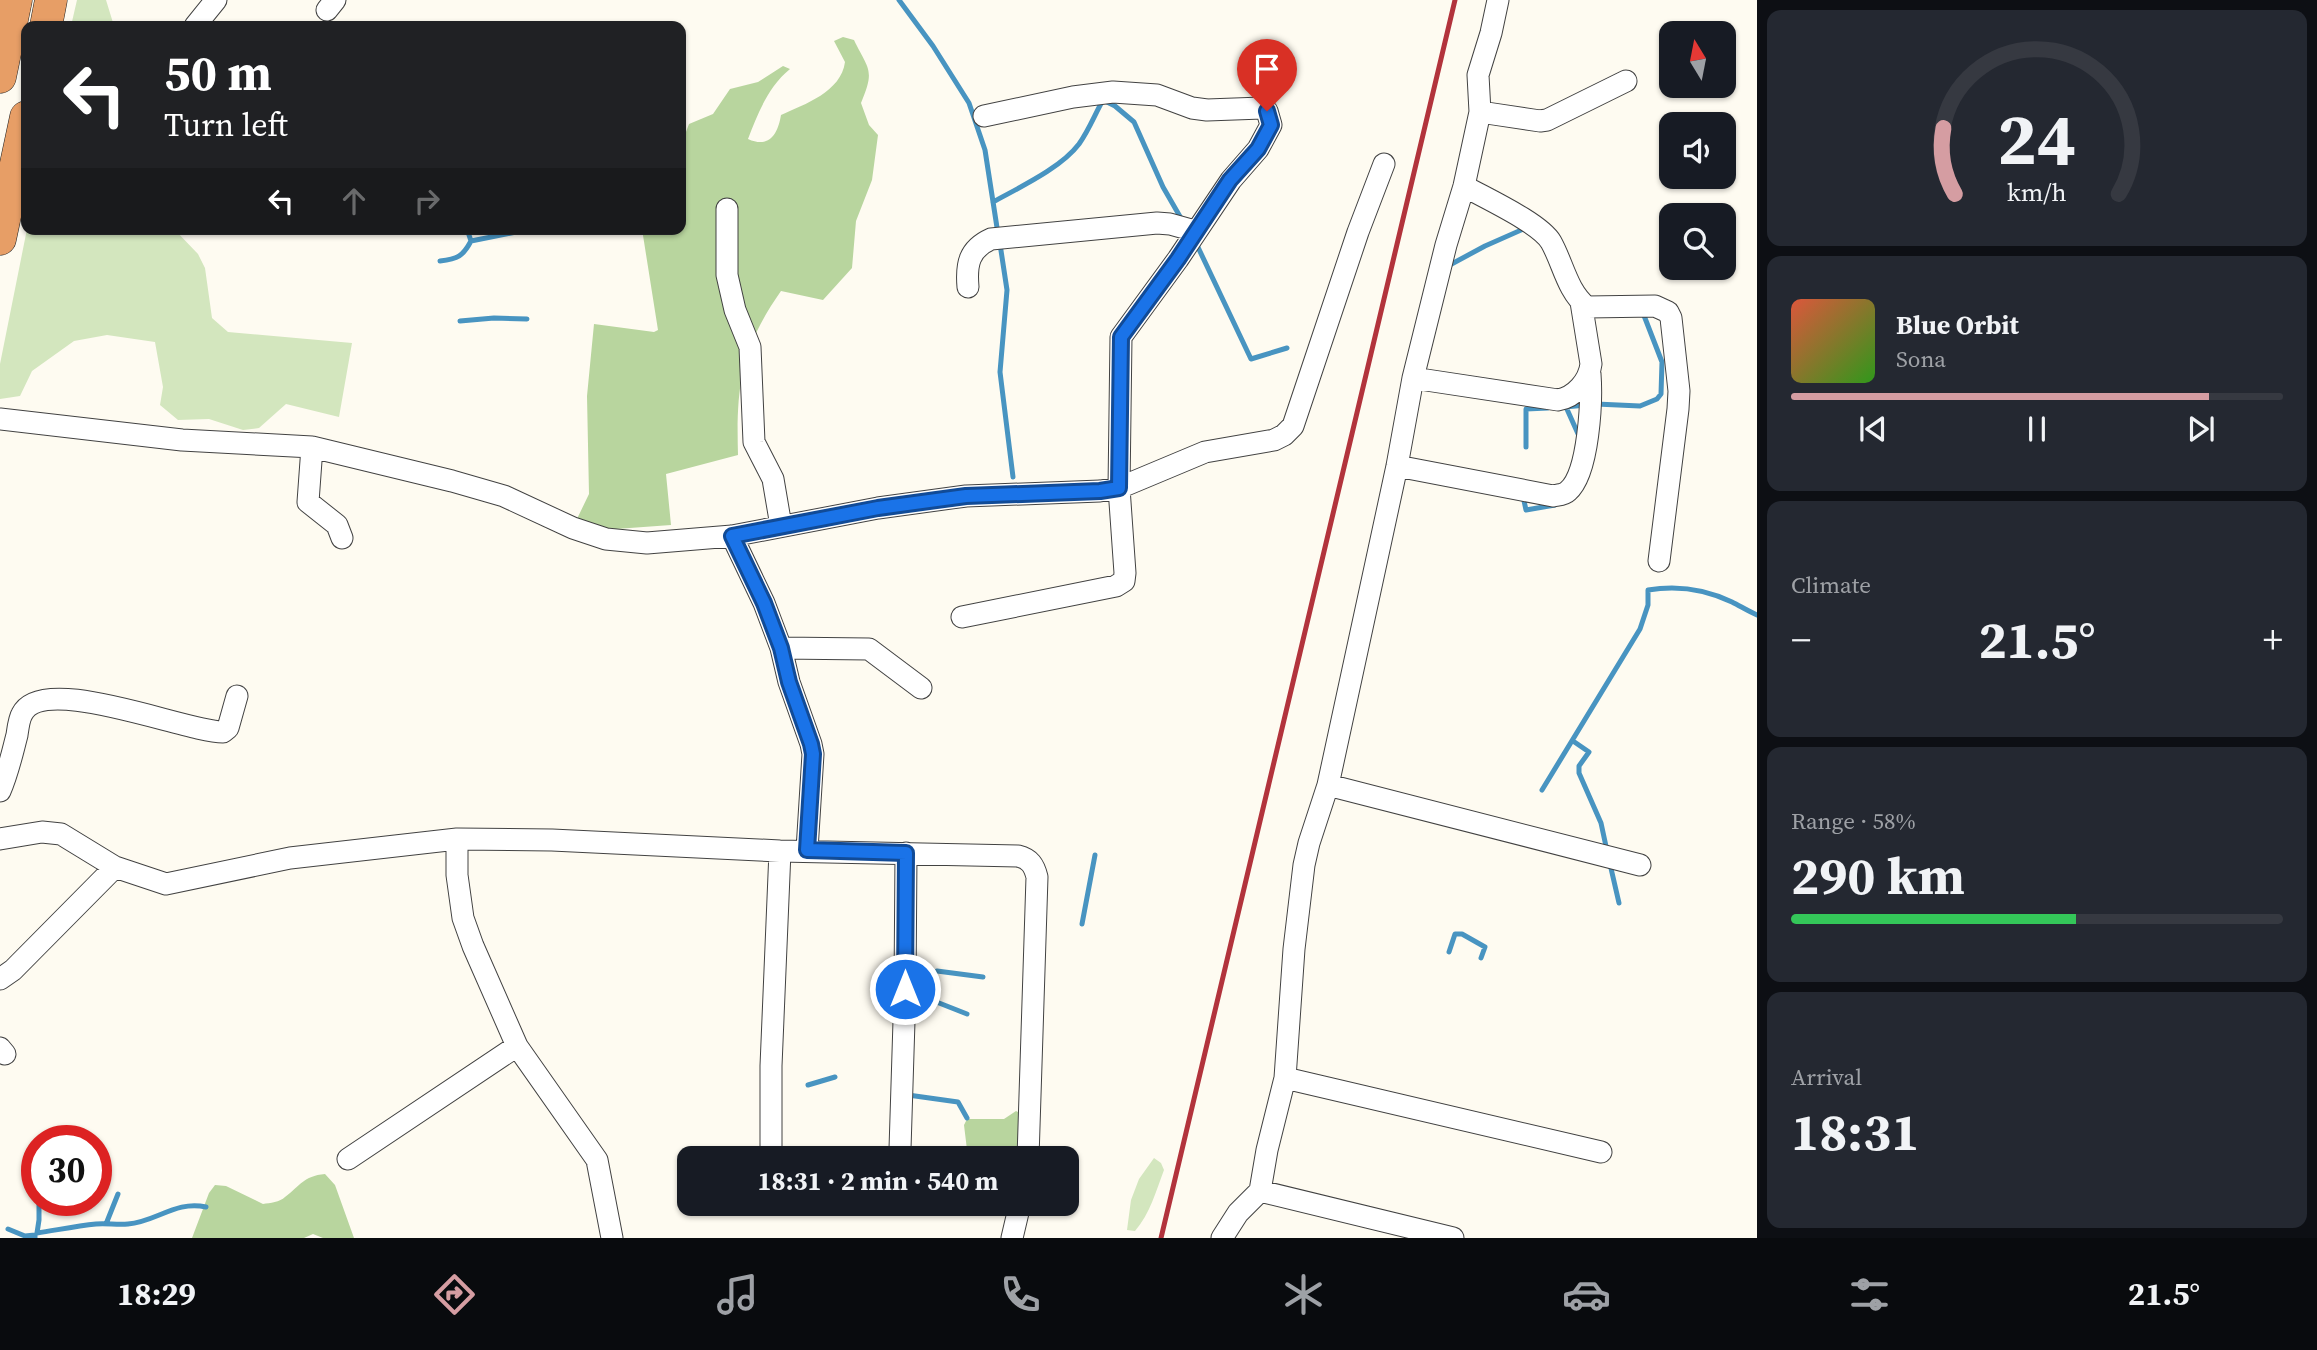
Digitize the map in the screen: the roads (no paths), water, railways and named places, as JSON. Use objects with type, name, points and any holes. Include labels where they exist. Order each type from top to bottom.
[{"type":"highway","points":[[0,77],[16,0]]},
{"type":"highway","points":[[47,21],[51,0]]},
{"type":"highway","points":[[0,239],[21,140]]},
{"type":"street","points":[[199,21],[216,0]]},
{"type":"street","points":[[1222,1238],[1238,1213],[1260,1191],[1285,1078],[1294,949],[1304,865],[1328,785],[1397,466],[1413,378],[1446,245],[1464,186],[1480,112],[1478,75],[1498,0]]},
{"type":"street","points":[[1480,112],[1547,120],[1626,81]]},
{"type":"street","points":[[962,617],[1121,584],[1125,576],[1119,488],[1121,337],[1178,259],[1230,180],[1264,139],[1271,125],[1270,117],[1262,108],[1207,110],[1192,108],[1157,95],[1113,92],[1073,97],[984,116]]},
{"type":"street","points":[[0,419],[182,440],[312,447],[504,496],[606,540],[647,543],[732,536],[878,508],[966,496],[1119,488],[1205,452],[1274,440],[1293,426],[1384,164]]},
{"type":"street","points":[[1464,186],[1524,220],[1550,239],[1575,294],[1592,309],[1656,306],[1668,312],[1671,318],[1679,391],[1659,561]]},
{"type":"street","points":[[727,209],[729,284],[735,310],[750,347],[754,442],[774,479],[781,526]]},
{"type":"street","points":[[968,287],[966,266],[969,257],[982,243],[991,239],[1150,223],[1170,224],[1195,232]]},
{"type":"street","points":[[1397,466],[1553,496],[1569,491],[1586,449],[1591,394],[1591,364],[1581,302]]},
{"type":"street","points":[[1413,378],[1558,400],[1567,399],[1574,394],[1590,374]]},
{"type":"street","points":[[312,447],[308,502],[337,525],[342,538]]},
{"type":"street","points":[[732,536],[764,603],[781,648],[789,682],[813,754],[807,850]]},
{"type":"street","points":[[781,648],[869,649],[921,688]]},
{"type":"street","points":[[0,792],[22,713],[38,699],[111,706],[223,732],[228,728],[237,696]]},
{"type":"street","points":[[1328,785],[1640,865]]},
{"type":"street","points":[[0,839],[42,832],[61,834],[115,867],[166,884],[290,858],[457,839],[552,840],[780,851],[1027,858],[1037,877],[1028,1146]]},
{"type":"street","points":[[457,839],[457,875],[463,918],[472,946],[517,1046],[597,1160],[612,1238]]},
{"type":"street","points":[[771,1146],[771,1066],[780,851]]},
{"type":"street","points":[[900,1146],[906,853]]},
{"type":"street","points":[[0,979],[13,970],[115,867]]},
{"type":"street","points":[[348,1159],[517,1046]]},
{"type":"street","points":[[1285,1078],[1601,1152]]},
{"type":"street","points":[[1260,1191],[1367,1229],[1453,1238]]},
{"type":"street","points":[[1012,1238],[1017,1216]]},
{"type":"waterway","points":[[899,0],[933,46],[969,103],[985,150],[998,234]]},
{"type":"waterway","points":[[993,202],[1039,176],[1071,153],[1083,139],[1103,100],[1134,122],[1163,187],[1182,220]]},
{"type":"waterway","points":[[1446,267],[1528,227]]},
{"type":"waterway","points":[[440,261],[459,256],[471,241],[469,235]]},
{"type":"waterway","points":[[471,241],[501,235]]},
{"type":"waterway","points":[[1196,243],[1251,359],[1287,348]]},
{"type":"waterway","points":[[1000,244],[1007,290],[1000,372],[1013,477]]},
{"type":"waterway","points":[[1596,404],[1640,406],[1657,399],[1661,394],[1662,362],[1643,313]]},
{"type":"waterway","points":[[460,321],[527,319]]},
{"type":"waterway","points":[[1565,407],[1586,405]]},
{"type":"waterway","points":[[1566,407],[1579,436]]},
{"type":"waterway","points":[[1526,447],[1526,409],[1548,408]]},
{"type":"waterway","points":[[1523,496],[1526,510],[1555,505]]},
{"type":"waterway","points":[[1542,790],[1640,629],[1648,605],[1648,590],[1680,588],[1701,591],[1732,602],[1757,615]]},
{"type":"waterway","points":[[1573,741],[1589,752],[1579,766],[1579,773],[1601,823],[1607,851]]},
{"type":"waterway","points":[[1082,924],[1095,855]]},
{"type":"waterway","points":[[1610,864],[1619,903]]},
{"type":"waterway","points":[[1449,952],[1455,934],[1462,934],[1485,947],[1481,958]]},
{"type":"waterway","points":[[937,971],[983,977]]},
{"type":"waterway","points":[[911,995],[967,1014]]},
{"type":"waterway","points":[[808,1085],[835,1077]]},
{"type":"waterway","points":[[908,1095],[958,1102],[967,1118]]},
{"type":"waterway","points":[[106,1224],[118,1194]]},
{"type":"waterway","points":[[39,1216],[37,1233],[96,1224],[128,1224],[148,1220],[185,1206],[206,1207]]},
{"type":"waterway","points":[[8,1229],[25,1236],[35,1235],[35,1238]]},
{"type":"railway","points":[[1161,1238],[1455,0]]}]
